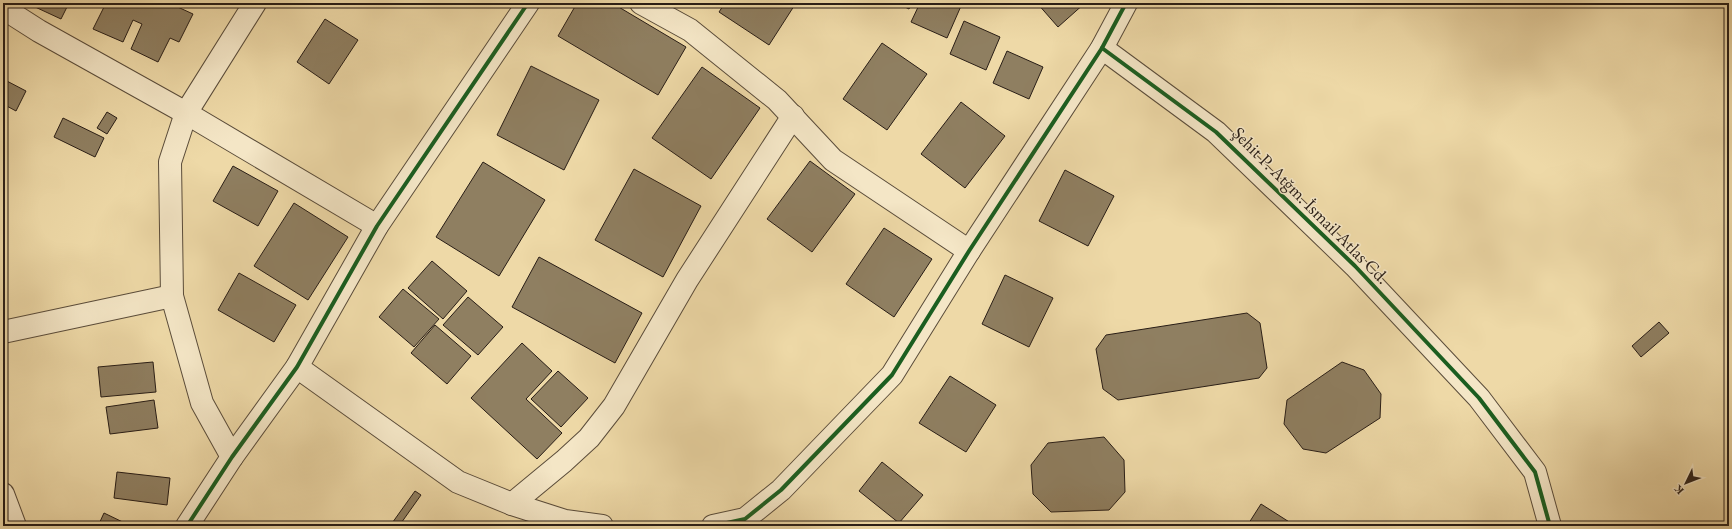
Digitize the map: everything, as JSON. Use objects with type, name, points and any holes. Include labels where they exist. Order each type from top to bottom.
[{"type":"street","points":[[232,457],[202,403],[172,296],[170,162],[186,113],[255,3]]},
{"type":"street","points":[[187,526],[232,457],[297,367],[377,226],[528,3]]},
{"type":"street","points":[[641,3],[690,30],[777,100],[833,160],[969,251]]},
{"type":"street","points":[[713,526],[745,519],[781,490],[892,375],[969,251],[1102,48],[1126,3]]},
{"type":"street","points":[[3,8],[39,31],[186,113],[377,226]]},
{"type":"street","name":"Şehit P. Atğm. İsmail Atlas Cd.","points":[[1102,48],[1216,132],[1354,266],[1479,398],[1535,472],[1550,526]]},
{"type":"street","points":[[512,504],[590,438],[614,406],[687,280],[793,116]]},
{"type":"street","points":[[3,332],[172,296]]},
{"type":"street","points":[[297,367],[458,482],[512,504],[565,521],[602,526]]},
{"type":"street","points":[[3,494],[15,526]]},
{"type":"building","points":[[34,3],[69,3],[61,19],[33,6]]},
{"type":"building","points":[[99,3],[169,3],[193,14],[179,42],[170,38],[158,62],[131,49],[142,24],[133,20],[123,42],[93,29],[104,7]]},
{"type":"building","points":[[577,3],[612,3],[686,47],[658,95],[558,36]]},
{"type":"building","points":[[725,3],[796,3],[769,45],[719,12]]},
{"type":"building","points":[[897,3],[912,3],[909,9]]},
{"type":"building","points":[[920,3],[955,3],[961,6],[947,38],[911,22]]},
{"type":"building","points":[[1037,3],[1085,3],[1058,27]]},
{"type":"building","points":[[325,19],[358,40],[329,84],[297,62]]},
{"type":"building","points":[[964,21],[1000,37],[986,70],[950,54]]},
{"type":"building","points":[[882,43],[927,74],[887,130],[843,99]]},
{"type":"building","points":[[1007,51],[1043,67],[1029,99],[993,83]]},
{"type":"building","points":[[531,66],[599,100],[564,170],[497,135]]},
{"type":"building","points":[[702,67],[760,108],[711,179],[652,138]]},
{"type":"building","points":[[3,79],[26,91],[16,111],[3,104]]},
{"type":"building","points":[[961,102],[1005,136],[965,188],[921,154]]},
{"type":"building","points":[[107,112],[117,118],[107,134],[97,128]]},
{"type":"building","points":[[63,118],[104,138],[95,157],[54,137]]},
{"type":"building","points":[[810,161],[855,194],[812,252],[767,219]]},
{"type":"building","points":[[483,162],[545,200],[499,276],[436,237]]},
{"type":"building","points":[[233,166],[278,191],[258,226],[213,201]]},
{"type":"building","points":[[634,169],[701,206],[663,277],[595,240]]},
{"type":"building","points":[[1065,170],[1114,196],[1088,246],[1039,221]]},
{"type":"building","points":[[294,203],[348,237],[308,300],[254,266]]},
{"type":"building","points":[[884,228],[932,259],[894,317],[846,284]]},
{"type":"building","points":[[539,257],[642,313],[615,363],[512,307]]},
{"type":"building","points":[[432,261],[467,291],[443,319],[408,288]]},
{"type":"building","points":[[239,273],[296,305],[274,342],[218,310]]},
{"type":"building","points":[[1005,275],[1053,298],[1029,347],[982,324]]},
{"type":"building","points":[[403,289],[439,319],[414,347],[379,317]]},
{"type":"building","points":[[468,297],[503,327],[478,355],[443,325]]},
{"type":"building","points":[[1247,313],[1260,323],[1267,368],[1259,378],[1118,400],[1103,389],[1096,349],[1106,335]]},
{"type":"building","points":[[1659,322],[1669,333],[1641,357],[1632,346]]},
{"type":"building","points":[[435,325],[471,356],[447,384],[411,353]]},
{"type":"building","points":[[522,343],[552,371],[526,399],[562,433],[537,459],[471,398]]},
{"type":"building","points":[[153,362],[156,392],[101,397],[98,367]]},
{"type":"building","points":[[1342,362],[1364,370],[1381,394],[1380,418],[1326,453],[1303,449],[1284,424],[1287,400]]},
{"type":"building","points":[[558,371],[588,398],[561,427],[531,399]]},
{"type":"building","points":[[950,376],[996,405],[966,452],[919,423]]},
{"type":"building","points":[[154,400],[158,428],[110,434],[106,407]]},
{"type":"building","points":[[1104,437],[1124,460],[1125,492],[1109,510],[1051,512],[1033,494],[1031,465],[1048,443]]},
{"type":"building","points":[[882,462],[923,495],[899,523],[859,491]]},
{"type":"building","points":[[117,472],[170,478],[167,505],[114,498]]},
{"type":"building","points":[[415,491],[421,495],[399,526],[390,526]]},
{"type":"building","points":[[1261,504],[1294,525],[1247,526]]},
{"type":"building","points":[[104,513],[131,526],[98,526]]},
{"type":"cycle path","points":[[187,526],[232,457],[297,367],[377,226],[528,3]]},
{"type":"cycle path","points":[[713,526],[745,519],[781,490],[892,375],[969,251],[1102,48],[1126,3]]},
{"type":"cycle path","points":[[1102,48],[1216,132],[1355,266],[1479,398],[1535,472],[1550,526]]}]
